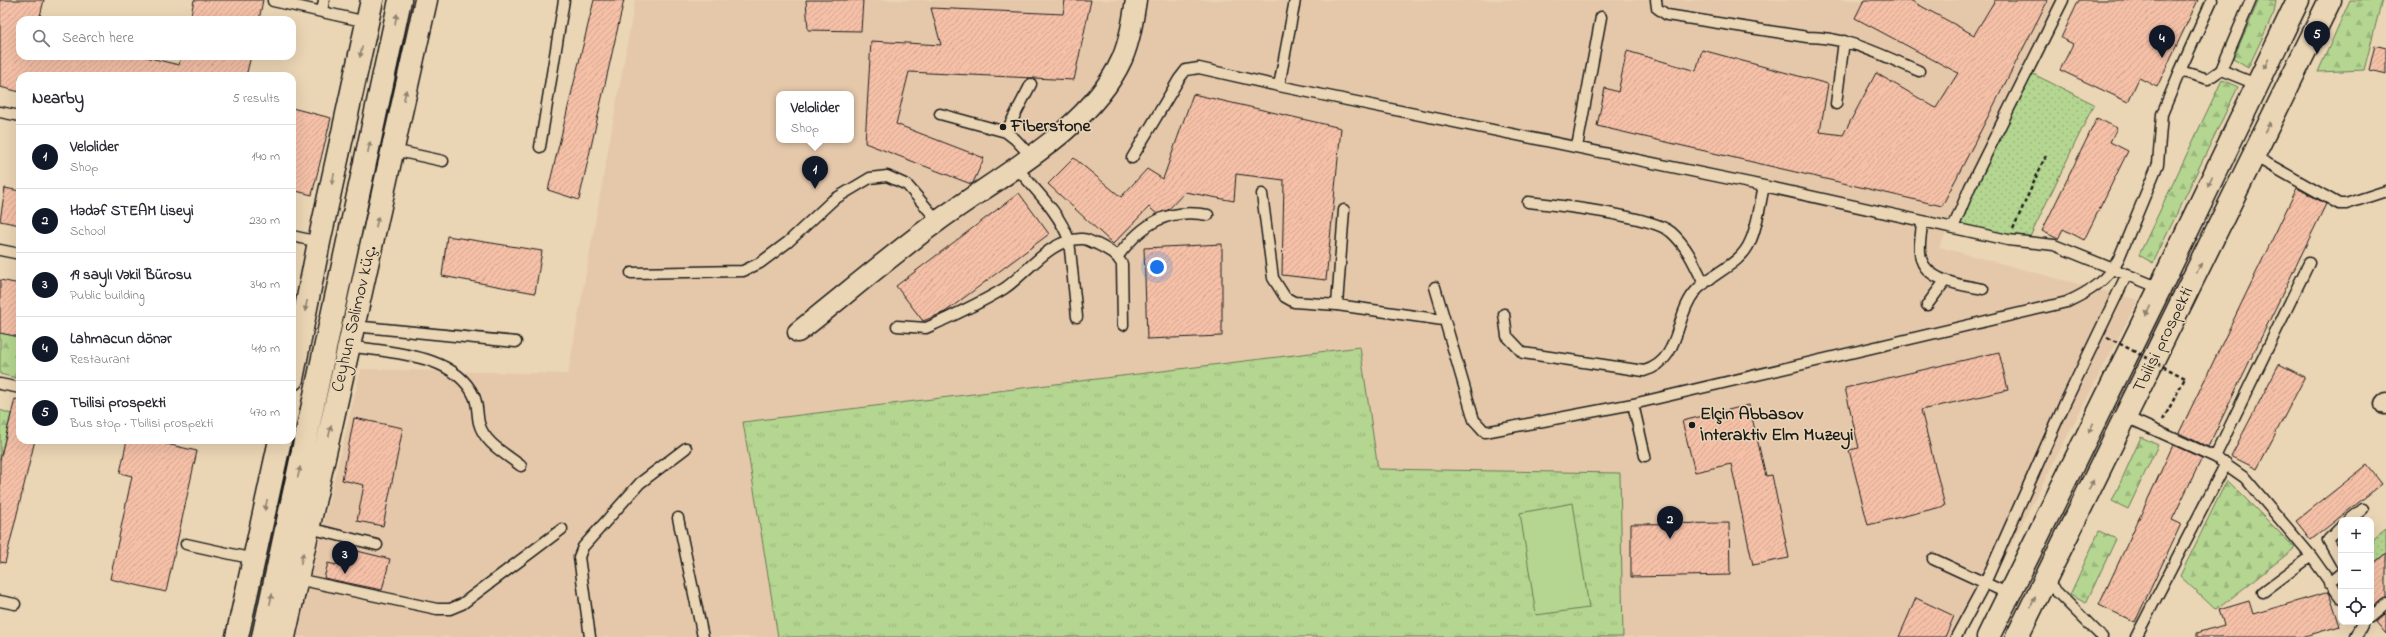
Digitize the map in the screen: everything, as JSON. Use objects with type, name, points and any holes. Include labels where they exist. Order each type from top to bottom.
[{"type":"main road","points":[[296,359],[319,242],[372,0]]},
{"type":"main road","name":"Ceyhun Səlimov küç.","points":[[263,637],[400,0]]},
{"type":"main road","name":"Ceyhun Səlimov küç.","points":[[284,637],[426,0]]},
{"type":"main road","points":[[2284,29],[2288,0]]},
{"type":"main road","name":"Tbilisi prospekti","points":[[1988,637],[2160,288],[2256,84],[2298,0]]},
{"type":"main road","name":"Tbilisi prospekti","points":[[2017,637],[2044,579],[2126,417],[2330,0]]},
{"type":"main road","points":[[386,68],[393,150]]},
{"type":"main road","points":[[237,637],[279,444]]},
{"type":"street","points":[[798,332],[938,221],[1024,162],[1081,116],[1103,89],[1122,59],[1132,29],[1136,0]]},
{"type":"lane","points":[[322,12],[324,0]]},
{"type":"lane","points":[[540,147],[564,0]]},
{"type":"lane","points":[[1279,86],[1295,0]]},
{"type":"lane","points":[[1656,0],[1657,8],[1667,15],[1807,37],[1829,37],[1844,41],[1919,71]]},
{"type":"lane","points":[[1953,228],[1970,187],[2063,0]]},
{"type":"lane","points":[[1435,287],[1443,320],[1474,420],[1485,432],[1633,404],[2067,302],[2091,290],[2114,268],[2158,164],[2162,114],[2212,0]]},
{"type":"lane","points":[[2180,71],[2208,79],[2222,70],[2252,0]]},
{"type":"lane","points":[[273,1],[367,22]]},
{"type":"lane","points":[[1577,147],[1601,17]]},
{"type":"lane","points":[[1836,104],[1844,41]]},
{"type":"lane","points":[[1132,158],[1186,70],[1199,68],[1279,86],[1764,186],[2008,240],[2054,245],[2114,268],[2160,288]]},
{"type":"lane","points":[[2222,70],[2256,84]]},
{"type":"lane","points":[[1006,132],[1032,84]]},
{"type":"lane","points":[[0,112],[16,115]]},
{"type":"lane","points":[[940,114],[1006,132],[1015,139],[1024,162],[1058,217],[1069,240],[1076,317]]},
{"type":"lane","points":[[393,150],[443,161]]},
{"type":"lane","points":[[2254,156],[2339,204],[2346,204],[2386,191]]},
{"type":"lane","points":[[631,273],[742,271],[760,263],[788,242],[833,200],[870,178],[887,176],[907,185],[938,221]]},
{"type":"lane","points":[[1504,314],[1507,336],[1523,353],[1644,371],[1654,368],[1669,355],[1690,301],[1704,284],[1735,260],[1750,242],[1764,186]]},
{"type":"lane","points":[[1262,194],[1269,254],[1276,285],[1285,297],[1294,302],[1336,305],[1443,320]]},
{"type":"lane","points":[[1528,202],[1568,206],[1656,224],[1670,231],[1682,243],[1704,284]]},
{"type":"lane","points":[[1336,305],[1344,210]]},
{"type":"lane","points":[[1118,256],[1129,241],[1153,222],[1175,213],[1191,212],[1208,215]]},
{"type":"lane","points":[[1922,221],[1920,252],[1922,261],[1927,269],[1945,281],[1983,289]]},
{"type":"lane","points":[[296,237],[319,242]]},
{"type":"lane","points":[[897,326],[926,328],[989,298],[1006,287],[1055,247],[1069,240],[1084,239],[1118,256],[1122,264],[1123,325]]},
{"type":"lane","points":[[0,250],[16,253]]},
{"type":"lane","points":[[2215,457],[2309,263]]},
{"type":"lane","points":[[1956,637],[1985,583],[2065,404],[2127,274]]},
{"type":"lane","points":[[1927,304],[1945,281]]},
{"type":"lane","points":[[351,336],[516,342]]},
{"type":"lane","points":[[351,336],[423,358],[445,368],[463,379],[474,397],[479,424],[487,439],[521,466]]},
{"type":"lane","points":[[0,384],[16,387]]},
{"type":"lane","points":[[1633,404],[1645,456]]},
{"type":"lane","points":[[2126,417],[2215,457],[2226,463],[2245,478],[2311,556],[2338,594]]},
{"type":"lane","points":[[590,637],[579,557],[583,547],[640,483],[686,448]]},
{"type":"lane","points":[[2136,637],[2226,463]]},
{"type":"lane","points":[[2354,517],[2363,509]]},
{"type":"lane","points":[[678,518],[703,637]]},
{"type":"lane","points":[[309,528],[377,545]]},
{"type":"lane","points":[[297,579],[437,609],[450,609],[462,604],[562,529]]},
{"type":"lane","points":[[2338,530],[2328,540],[2338,558]]},
{"type":"lane","points":[[186,544],[254,559]]},
{"type":"lane","points":[[2263,592],[2311,556]]},
{"type":"lane","points":[[1933,559],[2009,594]]},
{"type":"lane","points":[[2329,583],[2338,576]]},
{"type":"lane","points":[[2044,579],[2102,637]]},
{"type":"lane","points":[[0,601],[15,604]]},
{"type":"lane","points":[[2374,614],[2386,604]]},
{"type":"lane","points":[[2356,637],[2361,625]]},
{"type":"path","points":[[2008,240],[2046,155]]},
{"type":"path","points":[[2107,338],[2185,378],[2170,406]]},
{"type":"shaded area","points":[[635,0],[2060,0],[1939,247],[2138,300],[1963,637],[1623,637],[1620,473],[1378,469],[1359,347],[743,422],[778,637],[296,637],[361,369],[568,374]]},
{"type":"green space","points":[[2259,0],[2276,0],[2274,13],[2248,68],[2233,59]]},
{"type":"green space","points":[[2350,0],[2382,0],[2364,70],[2318,72]]},
{"type":"green space","points":[[2029,72],[2094,104],[2027,243],[1955,225]]},
{"type":"green space","points":[[2222,80],[2238,87],[2153,263],[2139,255]]},
{"type":"green space","points":[[0,333],[16,336],[16,378],[0,374]]},
{"type":"green space","points":[[1360,347],[1378,469],[1620,473],[1623,637],[778,637],[743,422]]},
{"type":"green space","points":[[0,410],[11,414],[0,460]]},
{"type":"green space","points":[[2141,437],[2158,445],[2128,509],[2112,501]]},
{"type":"green space","points":[[2227,480],[2295,548],[2216,610],[2180,576]]},
{"type":"green space","points":[[1573,503],[1589,608],[1536,615],[1520,513]]},
{"type":"green space","points":[[2386,529],[2386,553],[2374,563],[2374,553],[2374,539]]},
{"type":"green space","points":[[2099,531],[2116,539],[2086,603],[2070,595]]},
{"type":"building","points":[[0,0],[44,0],[40,16],[16,16],[16,60],[158,60],[179,65],[180,60],[250,60],[247,72],[16,72],[16,91],[0,87]]},
{"type":"building","points":[[194,0],[263,0],[260,16],[191,16]]},
{"type":"building","points":[[594,0],[624,0],[579,200],[548,190]]},
{"type":"building","points":[[806,0],[863,0],[861,31],[808,30]]},
{"type":"building","points":[[1065,0],[1091,0],[1074,80],[909,72],[896,124],[984,158],[973,183],[971,184],[865,143],[871,41],[941,45],[931,8],[1063,14]]},
{"type":"building","points":[[1864,0],[1910,0],[1974,35],[1995,0],[2048,0],[1942,206],[1597,126],[1605,88],[1618,92],[1627,51],[1696,71],[1702,50],[1828,84],[1820,132],[1843,135],[1876,73],[1936,108],[1958,73],[1855,18]]},
{"type":"building","points":[[2079,0],[2198,0],[2157,87],[2139,78],[2128,102],[2060,70],[2073,44],[2061,38]]},
{"type":"building","points":[[2375,45],[2386,48],[2386,74],[2369,70]]},
{"type":"building","points":[[1193,94],[1341,128],[1326,280],[1282,275],[1284,180],[1236,174],[1234,201],[1185,192],[1168,210],[1157,214],[1149,207],[1113,244],[1048,184],[1074,158],[1121,197],[1147,169],[1163,179]]},
{"type":"building","points":[[296,109],[331,118],[312,195],[296,191]]},
{"type":"building","points":[[2097,118],[2117,128],[2110,142],[2128,151],[2084,240],[2063,229],[2058,239],[2042,231]]},
{"type":"building","points":[[5,188],[16,190],[16,224],[0,221]]},
{"type":"building","points":[[2297,188],[2326,204],[2208,447],[2179,433]]},
{"type":"building","points":[[1019,193],[1049,234],[945,312],[923,321],[896,286]]},
{"type":"building","points":[[447,236],[542,251],[535,293],[442,276]]},
{"type":"building","points":[[1222,244],[1222,336],[1147,339],[1144,248]]},
{"type":"building","points":[[0,280],[16,283],[16,336],[0,333]]},
{"type":"building","points":[[1999,352],[2008,390],[1921,410],[1945,506],[1868,525],[1849,450],[1859,448],[1845,388]]},
{"type":"building","points":[[2279,364],[2305,377],[2257,469],[2231,456]]},
{"type":"building","points":[[16,399],[16,444],[34,444],[5,563],[0,562],[0,460]]},
{"type":"building","points":[[1749,405],[1766,476],[1772,475],[1789,558],[1753,565],[1731,464],[1695,472],[1682,421]]},
{"type":"building","points":[[354,418],[403,428],[383,526],[357,521],[364,485],[342,480]]},
{"type":"building","points":[[126,444],[166,444],[197,451],[166,592],[110,579],[132,476],[120,473]]},
{"type":"building","points":[[2173,445],[2202,458],[2172,520],[2181,524],[2135,622],[2099,605]]},
{"type":"building","points":[[2367,465],[2382,484],[2340,517],[2338,517],[2338,519],[2311,540],[2296,521]]},
{"type":"building","points":[[1729,523],[1730,575],[1631,577],[1631,524]]},
{"type":"building","points":[[349,549],[390,559],[382,590],[324,578],[328,563],[336,565],[338,557],[347,559]]},
{"type":"building","points":[[2386,553],[2386,598],[2374,606],[2374,589],[2374,563]]},
{"type":"building","points":[[2329,592],[2338,620],[2338,625],[2340,626],[2302,637],[2197,637],[2197,633],[2224,625],[2219,610],[2249,601],[2253,614]]},
{"type":"building","points":[[1916,598],[1954,616],[1945,637],[1899,637]]},
{"type":"building","points":[[2386,613],[2386,634],[2376,622]]},
{"type":"place","name":"Tbilisi prospekti","points":[[2317,54]]},
{"type":"place","name":"Lahmacun dönər","points":[[2162,58]]},
{"type":"place","name":"Fiberstone","points":[[1003,127]]},
{"type":"place","name":"Velolider","points":[[815,189]]},
{"type":"place","name":"Elçin Abbasov İnteraktiv Elm Muzeyi","points":[[1692,425]]},
{"type":"place","name":"Hədəf STEAM Liseyi","points":[[1670,539]]},
{"type":"place","name":"19 saylı Vəkil Bürosu","points":[[345,574]]}]
